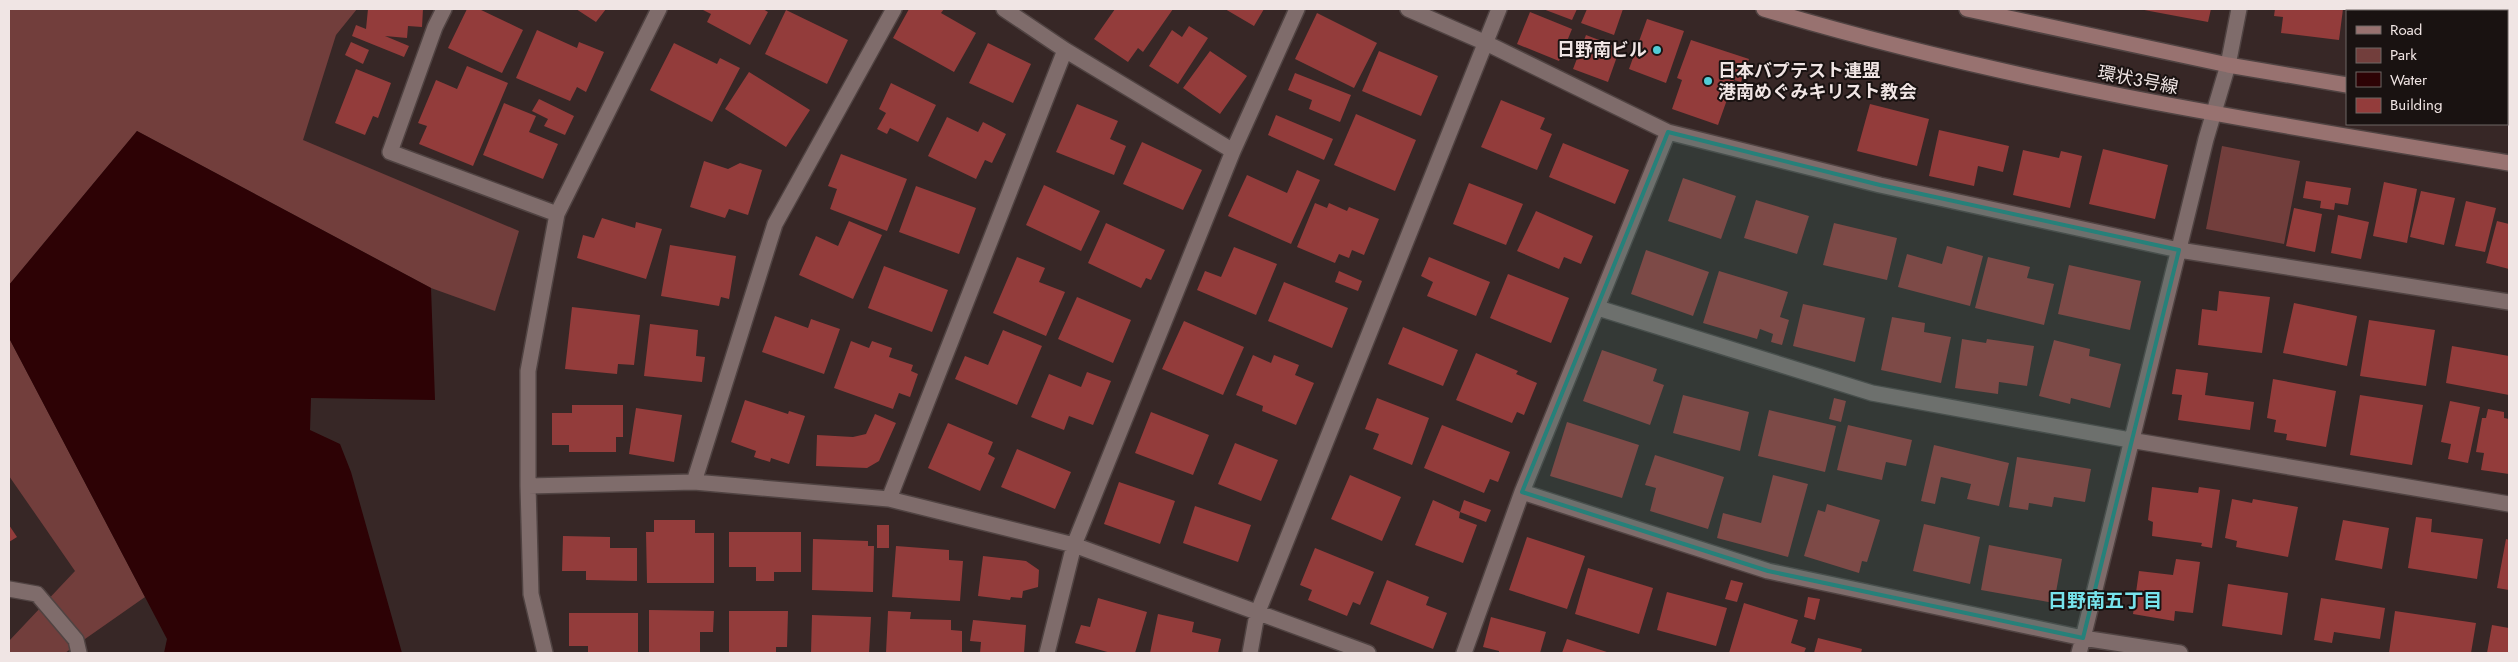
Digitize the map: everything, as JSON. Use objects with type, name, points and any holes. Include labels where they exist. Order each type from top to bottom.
[{"type":"street","points":[[444,9],[434,27],[390,152],[557,214]]},
{"type":"street","points":[[545,653],[531,594],[528,486],[528,370],[557,214],[659,9]]},
{"type":"street","points":[[694,482],[775,224],[894,9]]},
{"type":"street","points":[[1004,9],[1065,50],[1233,151]]},
{"type":"street","points":[[1047,653],[1074,545],[1233,151],[1297,9]]},
{"type":"street","points":[[1408,9],[1486,43],[1668,132],[1880,185],[2179,250],[2509,302]]},
{"type":"street","points":[[1250,653],[1257,614],[1500,9]]},
{"type":"street","name":"環状3号線","points":[[1764,9],[1851,35],[1997,71],[2212,114],[2509,163]]},
{"type":"street","name":"環状3号線","points":[[1967,9],[2228,65],[2346,85]]},
{"type":"street","points":[[2080,653],[2130,440],[2212,114],[2228,65],[2239,9]]},
{"type":"street","points":[[889,499],[1065,50]]},
{"type":"street","points":[[1464,653],[1522,492],[1668,132]]},
{"type":"street","points":[[1598,308],[1872,393],[2130,440],[2509,504]]},
{"type":"street","points":[[528,486],[694,482],[889,499],[1074,545],[1257,614],[1368,653]]},
{"type":"street","points":[[1522,492],[1768,571],[2083,638],[2180,653]]},
{"type":"street","points":[[9,589],[37,594],[76,640],[79,653]]},
{"type":"highlighted area","points":[[1668,132],[1880,185],[2179,250],[2083,638],[1768,571],[1522,492]]},
{"type":"green space","points":[[9,9],[357,9],[336,35],[303,140],[519,231],[495,311],[431,288],[137,131],[9,285]]},
{"type":"green space","points":[[2222,146],[2300,161],[2284,244],[2206,229]]},
{"type":"green space","points":[[9,338],[145,597],[65,653],[9,653],[9,641],[75,571],[9,476]]},
{"type":"water","points":[[137,131],[431,288],[435,400],[311,398],[310,430],[340,444],[351,472],[402,653],[164,653],[167,639],[9,338],[9,285]]},
{"type":"building","points":[[368,9],[423,9],[422,27],[408,26],[407,38],[385,36],[409,46],[404,57],[352,36],[356,25],[366,29]]},
{"type":"building","points":[[467,9],[479,9],[523,30],[502,73],[448,48]]},
{"type":"building","points":[[576,9],[606,9],[596,22]]},
{"type":"building","points":[[701,9],[763,9],[768,12],[750,45],[707,22],[711,14]]},
{"type":"building","points":[[909,9],[944,9],[941,13],[976,33],[954,72],[893,38]]},
{"type":"building","points":[[1115,9],[1173,9],[1143,52],[1138,48],[1128,62],[1094,39]]},
{"type":"building","points":[[1225,9],[1264,9],[1254,26]]},
{"type":"building","points":[[1543,9],[1577,9],[1572,20]]},
{"type":"building","points":[[1587,9],[1623,9],[1614,35],[1581,23]]},
{"type":"building","points":[[2139,9],[2211,9],[2208,22]]},
{"type":"building","points":[[2275,9],[2343,9],[2339,40],[2281,33],[2283,17],[2274,16]]},
{"type":"building","points":[[2357,9],[2429,9],[2428,10]]},
{"type":"building","points":[[2477,9],[2486,10],[2454,10]]},
{"type":"building","points":[[786,10],[848,40],[827,84],[765,54]]},
{"type":"building","points":[[1530,12],[1572,29],[1559,61],[1517,44]]},
{"type":"building","points":[[1317,13],[1377,43],[1354,88],[1295,59]]},
{"type":"building","name":"日野南ビル","points":[[1647,19],[1684,31],[1666,83],[1629,69]]},
{"type":"building","points":[[1189,26],[1208,38],[1178,84],[1149,66],[1172,30],[1182,37]]},
{"type":"building","points":[[537,30],[577,48],[579,42],[604,52],[586,92],[577,87],[570,101],[516,78]]},
{"type":"building","points":[[1586,35],[1620,48],[1608,82],[1573,69]]},
{"type":"building","name":"日本バプテスト連盟 港南めぐみキリスト教会","points":[[1691,40],[1749,59],[1741,82],[1734,80],[1718,125],[1672,109],[1682,80],[1677,78]]},
{"type":"building","points":[[351,42],[369,50],[363,64],[345,55]]},
{"type":"building","points":[[674,43],[717,64],[720,58],[740,68],[712,122],[650,90]]},
{"type":"building","points":[[988,43],[1031,64],[1013,103],[969,83]]},
{"type":"building","points":[[1210,51],[1247,76],[1220,114],[1183,88]]},
{"type":"building","points":[[1379,51],[1438,76],[1421,116],[1362,91]]},
{"type":"building","points":[[467,66],[508,83],[473,166],[419,144],[427,126],[418,123],[436,80],[457,89]]},
{"type":"building","points":[[356,69],[391,83],[378,118],[373,116],[365,135],[335,123]]},
{"type":"building","points":[[749,72],[810,110],[786,147],[725,109]]},
{"type":"building","points":[[1295,73],[1351,95],[1340,122],[1309,109],[1312,100],[1288,90]]},
{"type":"building","points":[[891,83],[936,105],[918,142],[890,128],[887,134],[877,129],[886,113],[879,109]]},
{"type":"building","points":[[539,99],[574,116],[565,135],[544,126],[548,119],[532,111]]},
{"type":"building","points":[[1501,100],[1545,118],[1540,129],[1552,134],[1537,170],[1481,147]]},
{"type":"building","points":[[504,103],[536,116],[529,132],[558,144],[543,179],[483,155]]},
{"type":"building","points":[[1077,104],[1118,121],[1110,139],[1126,146],[1114,175],[1056,152]]},
{"type":"building","points":[[1870,104],[1929,119],[1917,166],[1857,151]]},
{"type":"building","points":[[1356,114],[1416,140],[1395,191],[1334,165]]},
{"type":"building","points":[[1276,115],[1333,139],[1324,160],[1268,135]]},
{"type":"building","points":[[947,117],[978,132],[983,122],[1006,134],[992,163],[985,160],[976,179],[928,156]]},
{"type":"building","points":[[1939,130],[2009,146],[2003,172],[1978,166],[1974,186],[1929,176]]},
{"type":"building","points":[[1142,142],[1202,170],[1183,210],[1123,184]]},
{"type":"building","points":[[1563,143],[1629,170],[1615,204],[1549,177]]},
{"type":"building","points":[[2103,149],[2168,165],[2155,219],[2089,204]]},
{"type":"building","points":[[2023,150],[2059,158],[2061,151],[2082,156],[2070,208],[2013,195]]},
{"type":"building","points":[[841,154],[907,179],[887,231],[830,209],[837,189],[828,186]]},
{"type":"building","points":[[704,161],[728,169],[740,163],[762,170],[748,215],[729,209],[725,218],[690,207]]},
{"type":"building","points":[[1297,170],[1320,180],[1291,244],[1228,216],[1247,175],[1287,193]]},
{"type":"building","points":[[1683,178],[1736,196],[1721,239],[1668,221]]},
{"type":"building","points":[[2306,181],[2351,188],[2348,205],[2335,203],[2334,210],[2320,208],[2321,201],[2303,198]]},
{"type":"building","points":[[2384,182],[2417,189],[2407,243],[2373,236]]},
{"type":"building","points":[[1469,183],[1523,204],[1506,245],[1453,224]]},
{"type":"building","points":[[1044,185],[1100,211],[1081,251],[1026,225]]},
{"type":"building","points":[[916,186],[976,208],[959,254],[899,232]]},
{"type":"building","points":[[2421,191],[2455,198],[2444,245],[2410,237]]},
{"type":"building","points":[[1756,200],[1809,216],[1797,254],[1744,238]]},
{"type":"building","points":[[2466,201],[2496,208],[2485,252],[2455,246]]},
{"type":"building","points":[[1315,203],[1327,208],[1329,203],[1347,211],[1349,207],[1379,219],[1364,255],[1352,250],[1349,258],[1339,254],[1335,263],[1297,247]]},
{"type":"building","points":[[2294,208],[2322,214],[2315,252],[2286,246]]},
{"type":"building","points":[[1536,211],[1593,236],[1581,264],[1564,257],[1559,269],[1517,251]]},
{"type":"building","points":[[2338,215],[2369,222],[2361,259],[2331,253]]},
{"type":"building","points":[[602,218],[635,228],[636,222],[662,229],[646,279],[577,258],[583,235],[594,238]]},
{"type":"building","points":[[849,221],[882,235],[853,299],[799,275],[816,236],[838,246]]},
{"type":"building","points":[[2497,221],[2509,224],[2509,269],[2486,263]]},
{"type":"building","points":[[1106,223],[1165,250],[1151,280],[1146,278],[1141,288],[1088,263]]},
{"type":"building","points":[[1834,223],[1897,238],[1887,280],[1823,265]]},
{"type":"building","points":[[670,245],[736,256],[729,299],[721,297],[719,306],[661,296]]},
{"type":"building","points":[[1947,246],[1983,256],[1970,306],[1898,287],[1907,254],[1942,264]]},
{"type":"building","points":[[1234,247],[1277,264],[1256,315],[1197,290],[1205,271],[1221,277]]},
{"type":"building","points":[[1646,250],[1709,272],[1693,316],[1631,294]]},
{"type":"building","points":[[1017,257],[1045,268],[1039,282],[1065,292],[1046,336],[993,313]]},
{"type":"building","points":[[1429,257],[1490,282],[1476,316],[1427,296],[1433,282],[1421,276]]},
{"type":"building","points":[[1988,257],[2030,267],[2027,278],[2054,284],[2044,325],[1975,308]]},
{"type":"building","points":[[2069,265],[2141,281],[2130,330],[2058,314]]},
{"type":"building","points":[[884,266],[948,290],[932,332],[868,308]]},
{"type":"building","points":[[1339,271],[1362,281],[1358,291],[1335,282]]},
{"type":"building","points":[[1719,271],[1788,292],[1780,317],[1789,320],[1782,345],[1771,342],[1773,334],[1760,329],[1757,339],[1703,323]]},
{"type":"building","points":[[1508,274],[1569,298],[1551,343],[1490,318]]},
{"type":"building","points":[[1284,282],[1348,308],[1332,348],[1268,321]]},
{"type":"building","points":[[2219,291],[2270,297],[2262,353],[2198,345],[2202,309],[2217,311]]},
{"type":"building","points":[[1077,297],[1131,320],[1113,363],[1058,339]]},
{"type":"building","points":[[2294,303],[2357,316],[2347,366],[2283,353]]},
{"type":"building","points":[[1803,304],[1865,318],[1855,362],[1793,346]]},
{"type":"building","points":[[572,307],[640,315],[634,365],[618,364],[617,374],[565,369]]},
{"type":"building","points":[[775,316],[808,328],[811,319],[840,329],[824,374],[762,352]]},
{"type":"building","points":[[1892,317],[1925,323],[1924,332],[1951,337],[1941,383],[1881,370]]},
{"type":"building","points":[[2369,320],[2435,330],[2426,386],[2360,376]]},
{"type":"building","points":[[1184,321],[1244,347],[1223,395],[1162,369]]},
{"type":"building","points":[[650,324],[698,330],[696,356],[705,357],[702,382],[644,376]]},
{"type":"building","points":[[1403,327],[1458,350],[1443,386],[1388,364]]},
{"type":"building","points":[[1003,330],[1042,346],[1017,405],[955,379],[965,356],[988,365]]},
{"type":"building","points":[[1962,339],[1986,343],[1987,339],[2034,346],[2027,386],[1999,382],[1998,394],[1955,388]]},
{"type":"building","points":[[2054,340],[2090,349],[2089,356],[2121,364],[2110,408],[2071,398],[2070,404],[2039,396]]},
{"type":"building","points":[[851,341],[869,348],[872,341],[892,348],[889,357],[913,365],[911,371],[918,374],[910,397],[899,393],[893,409],[834,388]]},
{"type":"building","points":[[2452,346],[2509,356],[2509,395],[2446,383]]},
{"type":"building","points":[[1602,350],[1657,369],[1653,381],[1664,385],[1650,425],[1583,401]]},
{"type":"building","points":[[1476,353],[1518,371],[1516,374],[1537,383],[1524,415],[1517,412],[1512,423],[1456,400]]},
{"type":"building","points":[[1253,355],[1271,363],[1274,355],[1299,365],[1295,375],[1314,383],[1296,425],[1262,411],[1263,406],[1236,395]]},
{"type":"building","points":[[2176,369],[2208,373],[2205,395],[2254,402],[2250,430],[2178,420],[2182,395],[2172,394]]},
{"type":"building","points":[[1087,372],[1111,381],[1093,425],[1069,416],[1064,430],[1031,417],[1049,374],[1081,387]]},
{"type":"building","points":[[2273,379],[2336,391],[2326,447],[2286,440],[2287,434],[2274,432],[2276,420],[2267,418]]},
{"type":"building","points":[[1683,395],[1749,412],[1740,451],[1673,433]]},
{"type":"building","points":[[2360,395],[2423,405],[2412,465],[2350,455]]},
{"type":"building","points":[[1377,398],[1429,418],[1412,465],[1373,449],[1379,434],[1365,429]]},
{"type":"building","points":[[1834,398],[1846,401],[1841,422],[1829,419]]},
{"type":"building","points":[[745,400],[788,414],[789,411],[805,416],[789,464],[771,458],[770,462],[754,457],[756,451],[731,442]]},
{"type":"building","points":[[2450,401],[2480,407],[2468,463],[2448,459],[2451,444],[2441,442]]},
{"type":"building","points":[[572,405],[623,405],[623,437],[616,437],[616,452],[569,452],[569,445],[552,445],[552,413],[572,413]]},
{"type":"building","points":[[636,408],[682,415],[674,462],[629,454]]},
{"type":"building","points":[[2488,409],[2504,412],[2504,418],[2509,419],[2509,474],[2481,470],[2484,453],[2476,452],[2482,418],[2486,418]]},
{"type":"building","points":[[1769,410],[1836,426],[1825,472],[1758,456]]},
{"type":"building","points":[[1151,412],[1209,435],[1193,475],[1135,453]]},
{"type":"building","points":[[875,414],[896,423],[879,461],[867,468],[816,466],[817,435],[853,437],[866,434]]},
{"type":"building","points":[[1567,422],[1639,445],[1622,498],[1550,476]]},
{"type":"building","points":[[948,423],[993,442],[988,454],[995,458],[980,491],[928,468]]},
{"type":"building","points":[[1442,425],[1510,452],[1498,482],[1490,479],[1484,493],[1424,468]]},
{"type":"building","points":[[1848,425],[1912,440],[1906,466],[1886,462],[1882,480],[1837,470]]},
{"type":"building","points":[[1235,443],[1278,460],[1261,501],[1218,484]]},
{"type":"building","points":[[1934,445],[2009,463],[1999,506],[1967,499],[1971,484],[1941,477],[1935,504],[1921,501]]},
{"type":"building","points":[[1017,449],[1071,472],[1055,509],[1001,487]]},
{"type":"building","points":[[1655,455],[1724,477],[1708,529],[1650,511],[1656,488],[1645,485]]},
{"type":"building","points":[[2017,457],[2091,469],[2085,502],[2054,497],[2052,507],[2029,503],[2028,510],[2009,507]]},
{"type":"building","points":[[1350,475],[1401,497],[1382,541],[1331,519]]},
{"type":"building","points":[[1773,475],[1808,484],[1788,557],[1717,538],[1723,513],[1761,523]]},
{"type":"building","points":[[1119,482],[1175,501],[1160,544],[1104,524]]},
{"type":"building","points":[[2152,487],[2198,493],[2199,487],[2220,490],[2212,548],[2201,546],[2202,543],[2152,536],[2153,522],[2148,520]]},
{"type":"building","points":[[2232,499],[2252,503],[2253,499],[2298,507],[2288,557],[2236,547],[2237,541],[2225,538]]},
{"type":"building","points":[[1433,500],[1460,512],[1459,518],[1477,525],[1463,563],[1415,545]]},
{"type":"building","points":[[1464,500],[1491,510],[1486,522],[1460,512]]},
{"type":"building","points":[[1827,504],[1880,520],[1867,562],[1862,561],[1859,573],[1804,556],[1818,510],[1825,512]]},
{"type":"building","points":[[1195,506],[1251,525],[1238,562],[1183,543]]},
{"type":"building","points":[[2416,517],[2432,519],[2431,532],[2483,539],[2477,579],[2408,568]]},
{"type":"building","points":[[654,520],[695,520],[695,533],[714,533],[714,583],[647,583],[646,532],[654,532]]},
{"type":"building","points":[[2343,520],[2389,528],[2382,569],[2335,560]]},
{"type":"building","points":[[1924,524],[1980,537],[1970,584],[1913,571]]},
{"type":"building","points":[[9,525],[17,537],[9,542]]},
{"type":"building","points":[[877,525],[889,525],[889,548],[877,548]]},
{"type":"building","points":[[729,532],[801,532],[801,572],[774,572],[774,581],[756,581],[756,567],[729,567]]},
{"type":"building","points":[[563,536],[610,537],[610,548],[637,548],[637,581],[586,580],[586,571],[562,571]]},
{"type":"building","points":[[1527,537],[1585,556],[1567,609],[1509,590]]},
{"type":"building","points":[[813,539],[868,541],[868,546],[874,546],[873,592],[812,590]]},
{"type":"building","points":[[2506,539],[2509,540],[2509,590],[2497,588]]},
{"type":"building","points":[[1989,545],[2062,559],[2054,603],[1981,590]]},
{"type":"building","points":[[896,546],[949,550],[949,560],[963,561],[960,601],[892,597]]},
{"type":"building","points":[[1315,548],[1374,572],[1360,605],[1353,602],[1347,616],[1308,600],[1312,590],[1300,585]]},
{"type":"building","points":[[983,556],[1026,561],[1039,570],[1038,587],[1023,591],[1022,598],[1011,597],[1010,600],[978,596]]},
{"type":"building","points":[[2176,559],[2200,562],[2193,613],[2175,611],[2174,621],[2133,614],[2139,571],[2173,575]]},
{"type":"building","points":[[1588,568],[1653,588],[1639,634],[1575,614]]},
{"type":"building","points":[[1387,580],[1429,597],[1426,605],[1447,613],[1433,649],[1370,624]]},
{"type":"building","points":[[1731,580],[1743,583],[1737,602],[1725,599]]},
{"type":"building","points":[[2228,584],[2288,593],[2282,635],[2222,626]]},
{"type":"building","points":[[1667,592],[1727,608],[1716,646],[1657,630]]},
{"type":"building","points":[[1808,597],[1820,599],[1815,620],[1804,617]]},
{"type":"building","points":[[1098,598],[1147,612],[1135,653],[1111,653],[1075,643],[1081,625],[1090,627]]},
{"type":"building","points":[[2321,598],[2385,608],[2380,639],[2334,632],[2332,643],[2314,640]]},
{"type":"building","points":[[1744,603],[1798,620],[1791,643],[1806,648],[1804,653],[1729,653]]},
{"type":"building","points":[[649,610],[714,611],[713,632],[700,632],[700,653],[649,653]]},
{"type":"building","points":[[729,611],[788,611],[787,647],[776,647],[776,653],[729,653]]},
{"type":"building","points":[[888,611],[911,612],[910,619],[951,620],[951,630],[962,631],[962,653],[886,653]]},
{"type":"building","points":[[2395,611],[2476,623],[2471,653],[2389,653]]},
{"type":"building","points":[[569,613],[638,613],[638,653],[588,653],[588,646],[569,646]]},
{"type":"building","points":[[1158,614],[1194,622],[1192,632],[1221,639],[1218,653],[1150,653]]},
{"type":"building","points":[[812,615],[871,617],[869,653],[811,653]]},
{"type":"building","points":[[1491,617],[1546,632],[1540,653],[1499,653],[1499,651],[1483,647]]},
{"type":"building","points":[[973,620],[1026,625],[1024,653],[980,653],[981,642],[970,641]]},
{"type":"building","points":[[2492,625],[2509,628],[2509,653],[2487,653]]},
{"type":"building","points":[[1818,638],[1862,649],[1861,653],[1814,653]]},
{"type":"building","points":[[1567,639],[1610,653],[1562,653]]},
{"type":"place","name":"日野南ビル","points":[[1657,50]]},
{"type":"place","name":"日本バプテスト連盟 港南めぐみキリスト教会","points":[[1708,81]]},
{"type":"district","name":"日野南五丁目","points":[[2105,600]]}]
